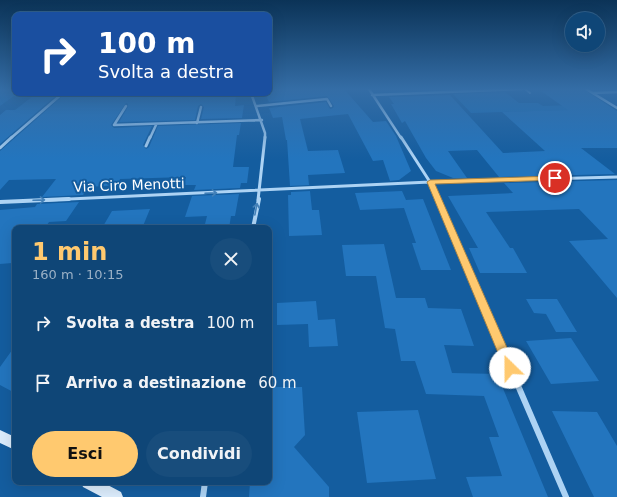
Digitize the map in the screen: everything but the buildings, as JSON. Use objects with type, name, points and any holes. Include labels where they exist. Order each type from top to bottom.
[{"type":"main road","points":[[0,436],[12,442]]},
{"type":"main road","points":[[94,485],[116,497]]},
{"type":"street","points":[[0,148],[40,112]]},
{"type":"street","points":[[122,112],[114,125],[156,125],[262,120]]},
{"type":"street","points":[[197,123],[200,112]]},
{"type":"street","points":[[254,225],[260,191],[265,133],[259,112]]},
{"type":"street","points":[[383,112],[430,182],[566,497]]},
{"type":"street","points":[[146,146],[156,125]]},
{"type":"street","name":"Via Ciro Menotti","points":[[0,202],[430,182],[617,177]]},
{"type":"street","points":[[203,497],[205,485]]},
{"type":"shaded area","points":[[470,112],[499,112],[471,113]]},
{"type":"route","points":[[510,368],[430,182],[555,178]]}]
